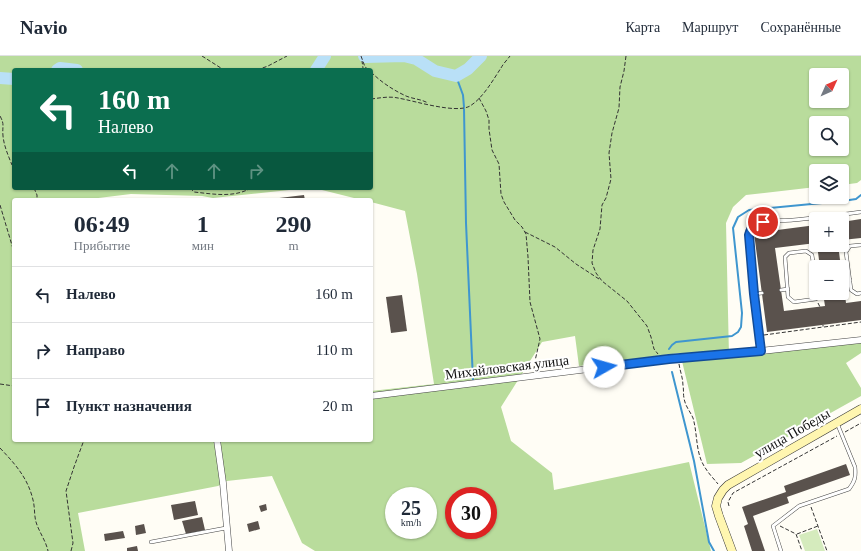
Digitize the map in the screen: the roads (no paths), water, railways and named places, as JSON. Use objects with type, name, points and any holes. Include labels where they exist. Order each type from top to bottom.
[{"type":"main road","name":"улица Победы","points":[[732,551],[716,506],[718,498],[723,490],[736,480],[861,409]]},
{"type":"street","name":"Михайловская улица","points":[[373,396],[677,358],[761,351],[861,340]]},
{"type":"street","points":[[217,442],[223,483],[229,551]]},
{"type":"lane","points":[[761,351],[749,235],[751,230],[758,223],[763,222],[861,212]]},
{"type":"lane","points":[[861,245],[850,246],[846,252],[851,290],[857,294],[861,293]]},
{"type":"lane","points":[[809,300],[794,302],[788,297],[785,257],[789,253],[806,251],[812,255],[813,260]]},
{"type":"lane","points":[[781,290],[788,289]]},
{"type":"lane","points":[[754,294],[762,292]]},
{"type":"lane","points":[[781,551],[773,526],[775,524],[799,506],[848,489],[854,483],[856,472],[855,467],[837,423]]},
{"type":"lane","points":[[855,467],[861,465]]},
{"type":"lane","points":[[151,542],[226,528]]},
{"type":"waterway","points":[[317,68],[325,56]]},
{"type":"waterway","points":[[364,56],[404,56],[416,59],[435,71],[456,76],[468,69],[481,56]]},
{"type":"waterway","points":[[456,76],[463,95],[464,107]]},
{"type":"waterway","points":[[0,78],[12,79]]},
{"type":"waterway","points":[[464,109],[466,223],[473,380]]},
{"type":"waterway","points":[[669,349],[676,342],[732,336],[738,332],[741,327],[742,313],[733,228],[738,217],[749,210],[843,201],[856,199],[861,195]]},
{"type":"waterway","points":[[672,372],[694,461],[709,542],[714,551]]}]
